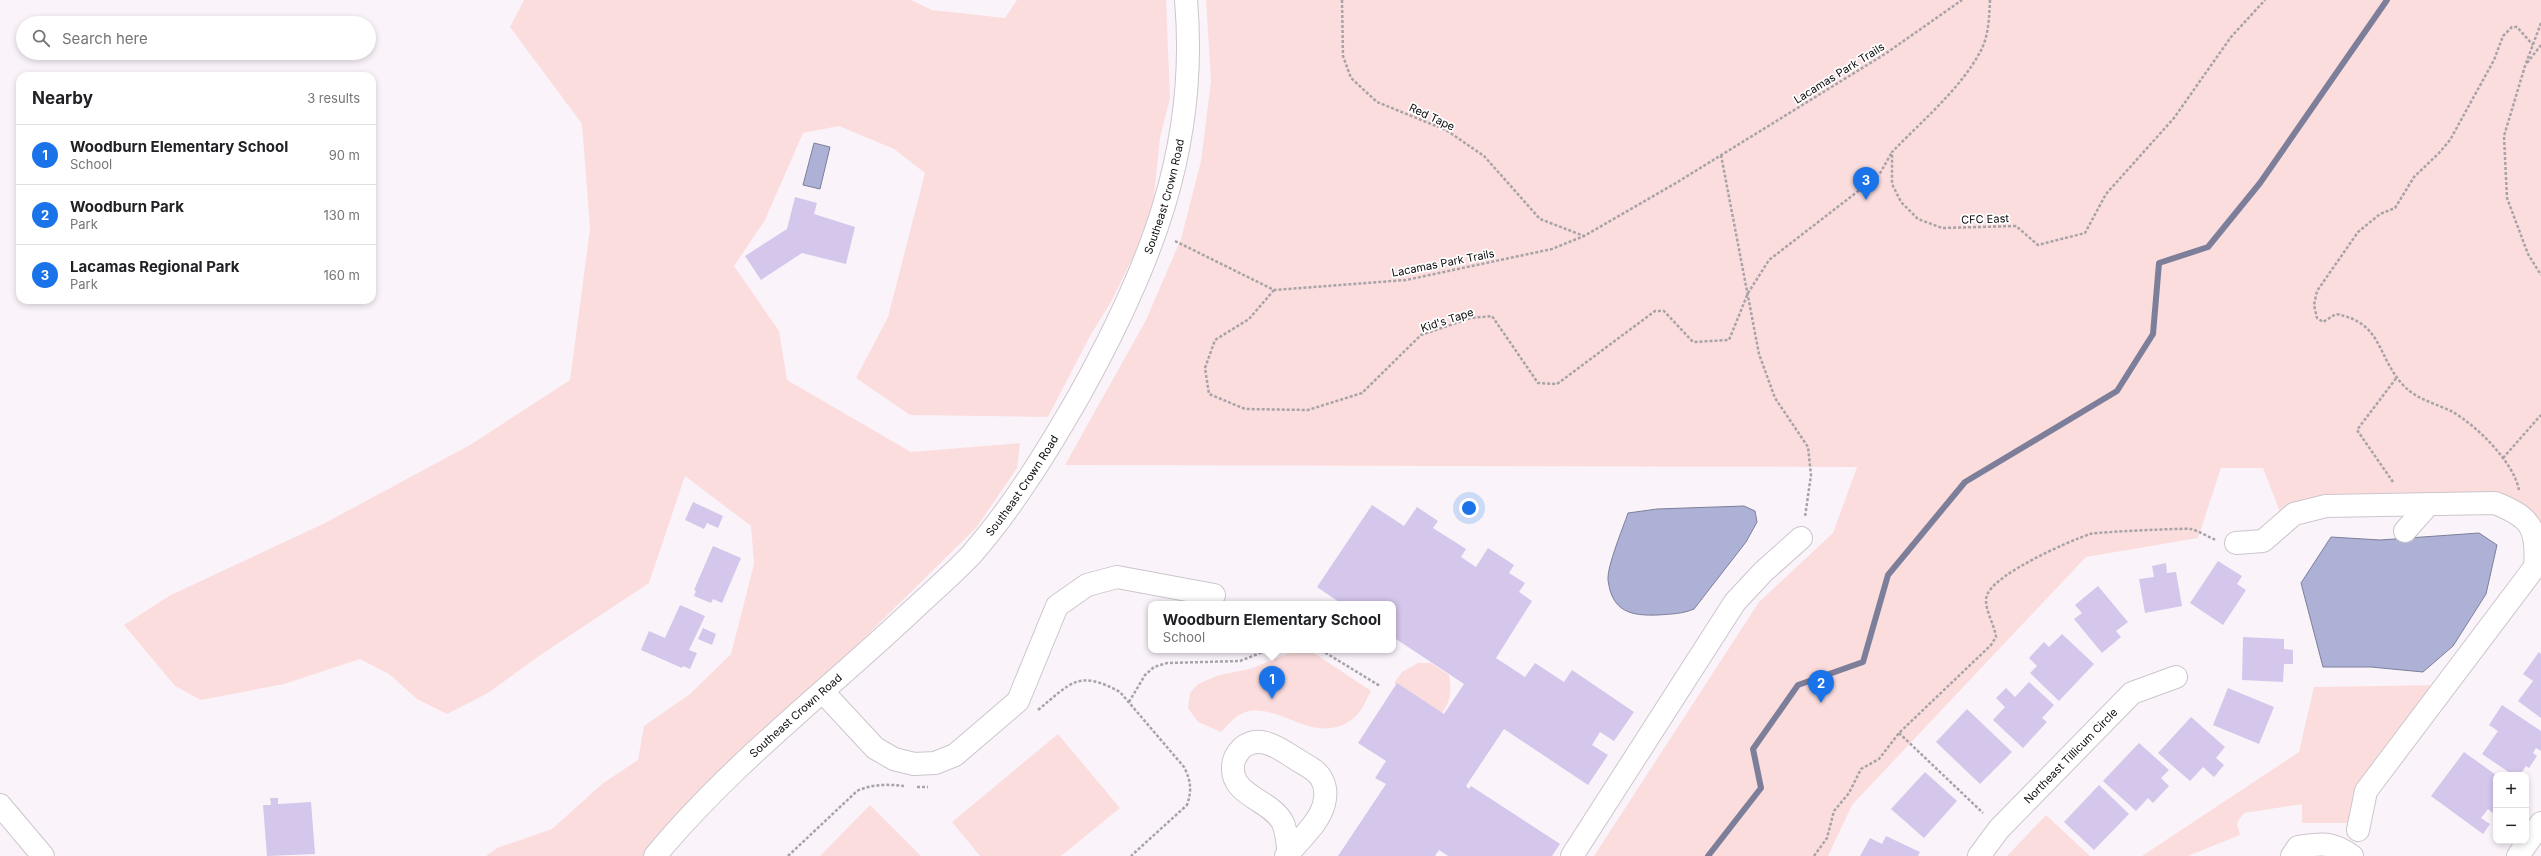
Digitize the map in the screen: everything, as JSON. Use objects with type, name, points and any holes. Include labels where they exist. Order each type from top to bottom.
[{"type":"street","name":"Southeast Crown Road","points":[[655,856],[711,793],[970,555],[1030,477],[1057,435],[1100,358],[1127,302],[1157,231],[1176,165],[1183,122],[1187,70],[1186,0]]},
{"type":"street","points":[[2236,543],[2263,541],[2294,514],[2326,506],[2494,503],[2518,512],[2532,527],[2536,550],[2535,567],[2366,791],[2358,830]]},
{"type":"street","points":[[2405,531],[2429,504]]},
{"type":"street","points":[[1572,856],[1735,602],[1763,572],[1802,538]]},
{"type":"street","points":[[822,692],[875,748],[894,759],[907,762],[935,762],[955,755],[1018,701],[1057,606],[1087,585],[1117,577],[1214,595]]},
{"type":"street","name":"Northeast Tillicum Circle","points":[[1979,856],[1999,829],[2132,693],[2176,677]]},
{"type":"street","points":[[1254,742],[1271,744],[1313,770],[1322,780],[1325,792],[1324,805],[1315,822],[1288,854],[1283,823],[1272,808],[1243,790],[1233,775],[1233,767],[1237,755],[1246,746],[1254,742]]},
{"type":"street","points":[[0,805],[43,856]]},
{"type":"street","points":[[2518,856],[2541,823]]},
{"type":"street","points":[[2292,856],[2298,847],[2321,843],[2338,846],[2352,856]]},
{"type":"path","name":"Red Tape","points":[[1342,0],[1343,56],[1351,78],[1377,102],[1446,130],[1484,156],[1540,218],[1584,236]]},
{"type":"path","name":"Lacamas Park Trails","points":[[1157,231],[1255,283],[1274,290],[1406,280],[1552,249],[1584,236],[1721,155],[1886,54],[1962,0]]},
{"type":"path","points":[[1748,293],[1769,260],[1878,175],[1892,152],[1948,94],[1980,53],[1989,25],[1990,0]]},
{"type":"path","name":"CFC East","points":[[1892,152],[1892,184],[1901,202],[1918,219],[1942,228],[2016,226],[2038,245],[2085,233],[2106,194],[2174,118],[2231,37],[2265,0]]},
{"type":"path","points":[[2541,23],[2525,66],[2504,136],[2507,198],[2528,254],[2541,276]]},
{"type":"path","points":[[2509,509],[2516,508],[2521,502],[2519,487],[2502,458],[2472,426],[2451,412],[2416,396],[2397,377],[2366,325],[2352,317],[2336,314],[2322,322],[2317,318],[2314,305],[2317,291],[2358,232],[2380,214],[2395,208],[2414,177],[2450,140],[2494,60],[2503,36],[2512,27],[2517,27],[2533,45]]},
{"type":"path","points":[[2525,66],[2541,45]]},
{"type":"path","points":[[1721,155],[1759,354],[1775,398],[1808,447],[1811,475],[1802,538]]},
{"type":"path","name":"Kid's Tape","points":[[1274,290],[1249,319],[1215,340],[1205,368],[1209,394],[1245,409],[1308,410],[1362,393],[1421,335],[1471,318],[1492,316],[1538,383],[1557,384],[1655,311],[1664,311],[1693,342],[1729,340],[1748,293]]},
{"type":"path","points":[[2392,505],[2393,483],[2357,430],[2397,377]]},
{"type":"path","points":[[2502,458],[2541,415]]},
{"type":"path","points":[[1814,856],[1827,838],[1834,811],[1849,793],[1861,769],[1879,759],[1899,733],[1991,645],[1996,637],[1995,626],[1986,604],[1987,594],[1995,584],[2027,562],[2091,534],[2190,529],[2218,541],[2236,543]]},
{"type":"path","points":[[1129,702],[1145,675],[1154,667],[1167,663],[1240,660],[1260,653]]},
{"type":"path","points":[[1326,653],[1380,686]]},
{"type":"path","points":[[1034,714],[1064,687],[1090,679],[1120,692],[1184,768],[1190,780],[1191,794],[1188,805],[1131,856]]},
{"type":"path","points":[[1899,733],[1999,829]]},
{"type":"path","points":[[788,856],[857,791],[868,786],[880,784],[907,786]]},
{"type":"path","points":[[914,787],[934,786]]},
{"type":"shaded area","points":[[524,0],[911,0],[932,10],[1005,18],[1017,0],[1166,0],[1170,98],[1160,138],[1153,205],[1135,253],[1111,302],[1090,336],[1048,417],[910,415],[856,378],[888,317],[925,173],[894,149],[839,126],[803,133],[765,220],[734,266],[779,331],[787,380],[911,452],[1020,443],[1017,468],[976,528],[642,856],[486,856],[497,848],[552,829],[602,784],[638,760],[644,726],[690,694],[731,654],[754,564],[751,526],[685,476],[649,583],[539,656],[488,693],[447,714],[417,699],[389,674],[360,659],[284,684],[201,700],[175,686],[124,625],[169,596],[325,523],[470,445],[570,380],[590,229],[582,124],[510,27]]},
{"type":"shaded area","points":[[1206,0],[2541,0],[2541,540],[2511,501],[2280,512],[2263,468],[2221,468],[2198,538],[2086,557],[1852,805],[1828,856],[1594,856],[1759,602],[1833,533],[1857,467],[1065,465],[1146,320],[1181,239],[1201,161],[1211,81]]},
{"type":"shaded area","points":[[1289,653],[1314,653],[1371,691],[1357,715],[1341,726],[1326,729],[1310,726],[1265,711],[1250,711],[1236,717],[1221,732],[1198,722],[1188,708],[1190,693],[1198,684],[1219,675],[1250,669]]},
{"type":"shaded area","points":[[1418,663],[1431,663],[1449,675],[1450,695],[1442,713],[1394,683],[1402,672]]},
{"type":"shaded area","points":[[2441,685],[2372,766],[2347,823],[2302,823],[2302,804],[2244,813],[2237,823],[2240,835],[2188,856],[2142,856],[2299,752],[2314,687]]},
{"type":"shaded area","points":[[1058,734],[1120,808],[1061,856],[980,856],[952,822]]},
{"type":"shaded area","points":[[870,805],[921,856],[820,856]]},
{"type":"shaded area","points":[[2046,815],[2090,856],[2007,856]]},
{"type":"water","points":[[814,143],[830,147],[820,189],[803,185]]},
{"type":"water","points":[[1744,506],[1755,511],[1757,522],[1746,542],[1694,609],[1672,614],[1648,615],[1631,613],[1618,605],[1610,591],[1608,574],[1628,513],[1657,509]]},
{"type":"water","points":[[2479,533],[2497,545],[2486,594],[2453,646],[2423,672],[2371,667],[2323,667],[2301,583],[2331,537],[2380,540]]},
{"type":"building","points":[[795,197],[817,203],[814,214],[855,227],[846,264],[802,253],[761,280],[745,256],[787,229]]},
{"type":"building","points":[[693,502],[723,516],[718,528],[707,523],[704,529],[685,520]]},
{"type":"building","points":[[1372,505],[1404,526],[1417,507],[1438,521],[1433,528],[1466,549],[1461,557],[1476,567],[1488,548],[1514,565],[1509,573],[1525,583],[1519,592],[1532,601],[1496,658],[1525,677],[1535,663],[1564,682],[1572,670],[1634,712],[1614,741],[1600,732],[1592,745],[1608,755],[1588,785],[1504,729],[1466,786],[1469,789],[1471,786],[1560,844],[1552,856],[1448,856],[1439,850],[1435,856],[1338,856],[1386,784],[1375,778],[1386,761],[1358,743],[1397,683],[1444,714],[1464,684],[1396,639],[1396,601],[1338,601],[1317,587]]},
{"type":"building","points":[[713,546],[741,558],[722,603],[713,599],[711,603],[694,596],[696,591],[694,590]]},
{"type":"building","points":[[2218,561],[2242,576],[2237,584],[2246,590],[2223,625],[2190,603]]},
{"type":"building","points":[[2166,563],[2167,573],[2176,572],[2182,606],[2145,613],[2139,579],[2154,577],[2152,566]]},
{"type":"building","points":[[2098,586],[2128,622],[2116,631],[2121,637],[2102,653],[2074,619],[2082,613],[2075,605]]},
{"type":"building","points":[[680,605],[705,616],[689,650],[697,653],[690,669],[683,666],[682,668],[641,650],[649,631],[665,638]]},
{"type":"building","points":[[703,628],[716,634],[712,645],[698,639]]},
{"type":"building","points":[[2062,634],[2094,664],[2059,701],[2030,673],[2037,666],[2029,658],[2044,642],[2049,647]]},
{"type":"building","points":[[2243,637],[2284,639],[2284,649],[2293,650],[2293,664],[2284,664],[2283,682],[2242,680]]},
{"type":"building","points":[[2539,652],[2541,654],[2541,718],[2518,701],[2533,681],[2523,674]]},
{"type":"building","points":[[2029,682],[2054,705],[2042,718],[2047,722],[2023,748],[1993,720],[2005,707],[1996,698],[2006,688],[2015,697]]},
{"type":"building","points":[[2228,688],[2274,707],[2259,744],[2213,725]]},
{"type":"building","points":[[2502,705],[2541,731],[2541,751],[2536,748],[2533,753],[2537,756],[2529,768],[2526,766],[2522,772],[2509,772],[2482,754],[2498,731],[2489,725]]},
{"type":"building","points":[[1967,709],[2012,752],[1980,784],[1936,742]]},
{"type":"building","points":[[2191,717],[2225,747],[2216,758],[2224,765],[2214,777],[2203,767],[2190,781],[2158,753]]},
{"type":"building","points":[[2139,743],[2169,770],[2161,778],[2169,786],[2153,803],[2148,798],[2136,811],[2103,781]]},
{"type":"building","points":[[2464,752],[2493,773],[2493,813],[2488,809],[2481,818],[2490,824],[2483,834],[2431,796]]},
{"type":"building","points":[[1925,772],[1957,801],[1924,838],[1891,809]]},
{"type":"building","points":[[2099,785],[2129,814],[2094,850],[2064,822]]},
{"type":"building","points":[[270,798],[278,798],[278,804],[311,802],[315,854],[267,856],[263,805],[271,805]]},
{"type":"building","points":[[1886,836],[1920,852],[1918,856],[1860,856],[1870,838],[1882,844]]},
{"type":"waterway","points":[[1708,856],[1761,788],[1753,749],[1798,685],[1863,662],[1888,575],[1965,482],[2117,391],[2153,334],[2159,263],[2208,247],[2260,183],[2387,0]]},
{"type":"place","name":"Lacamas Regional Park","points":[[1866,200]]},
{"type":"place","name":"Woodburn Elementary School","points":[[1272,699]]},
{"type":"place","name":"Woodburn Park","points":[[1821,703]]}]
